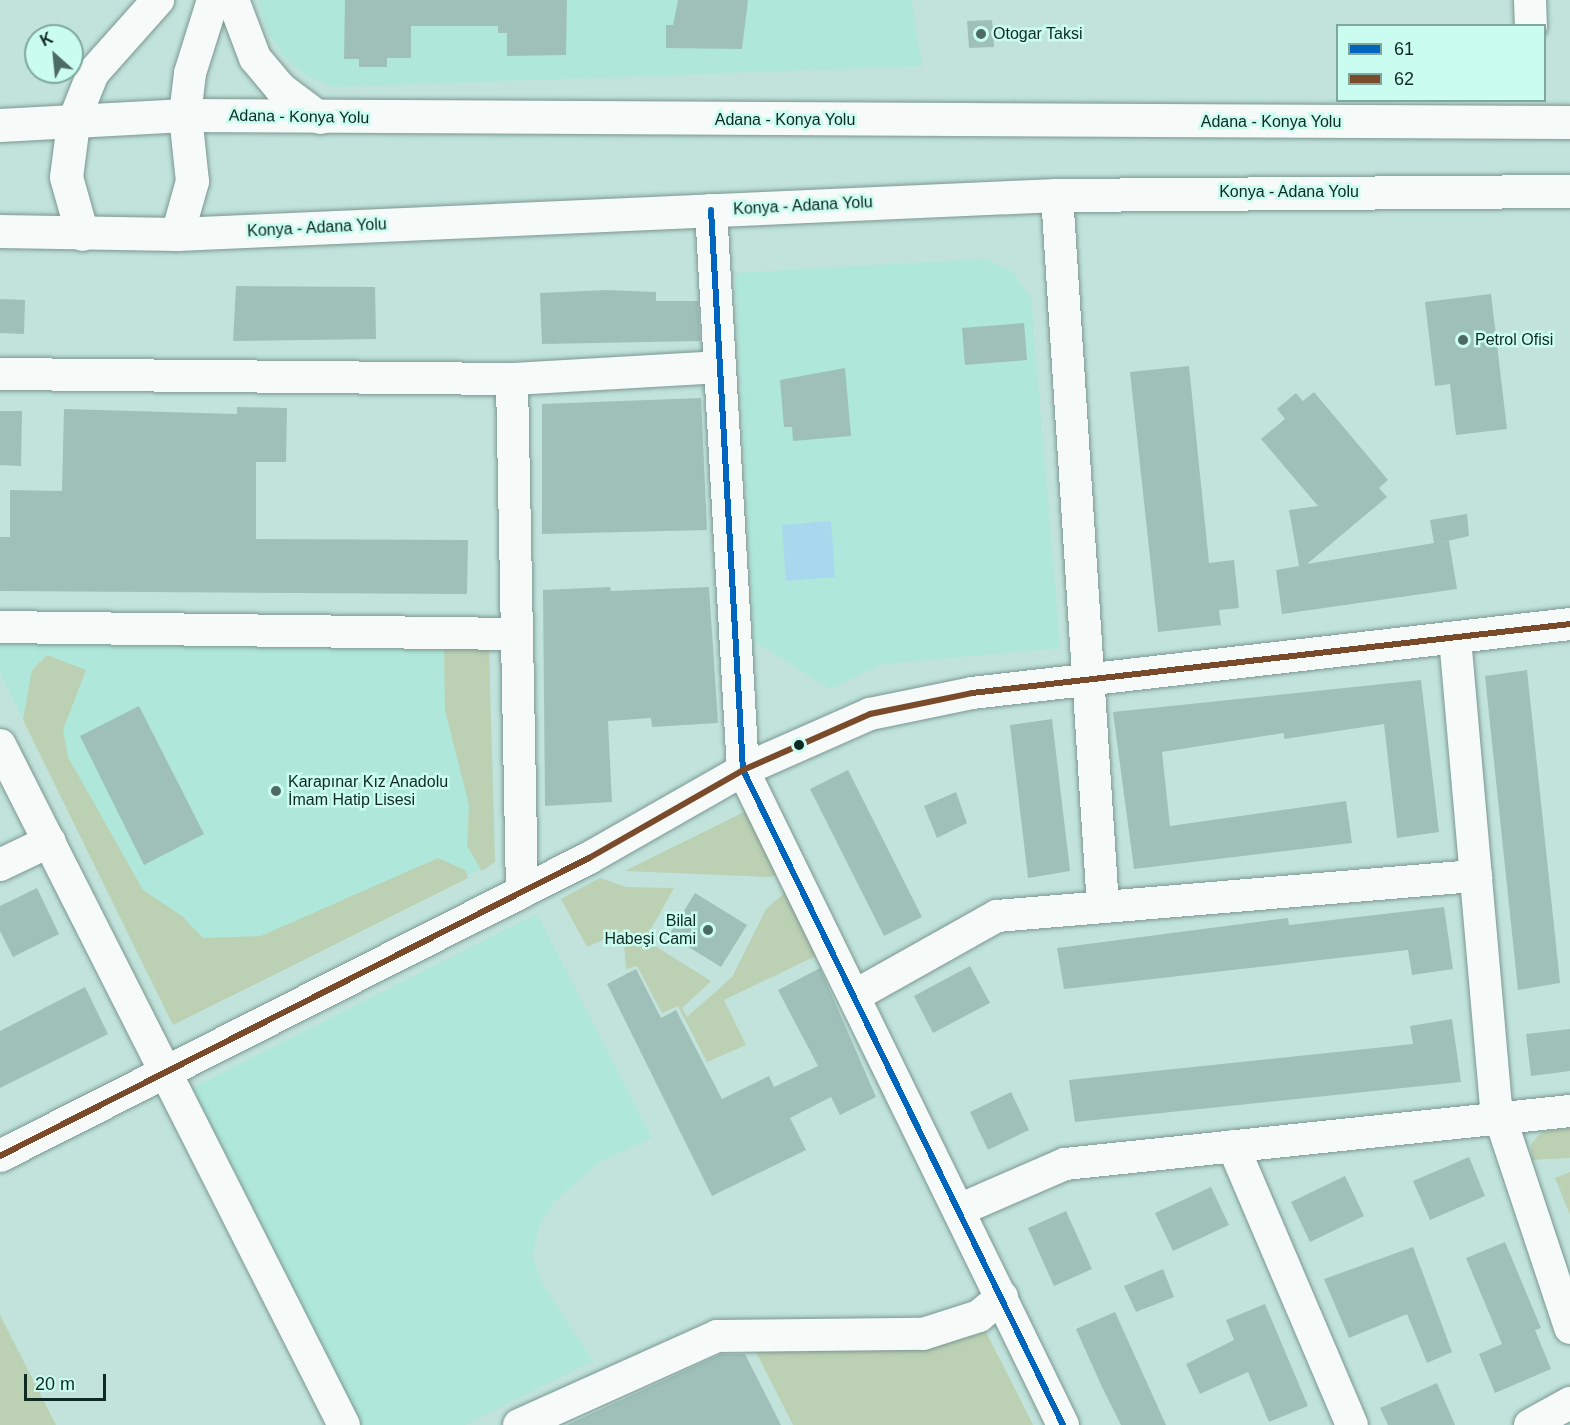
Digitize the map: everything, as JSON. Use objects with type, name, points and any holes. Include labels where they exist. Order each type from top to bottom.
[{"type":"highway","name":"Adana - Konya Yolu","points":[[0,125],[73,123],[185,115],[320,118],[1536,112],[1570,122]]},
{"type":"highway","points":[[177,234],[192,181],[185,115]]},
{"type":"highway","points":[[73,123],[66,177],[82,234]]},
{"type":"highway","name":"Konya - Adana Yolu","points":[[0,231],[177,234],[1057,195],[1570,191]]},
{"type":"street","points":[[73,123],[93,73],[158,0]]},
{"type":"street","points":[[185,115],[190,73],[213,0]]},
{"type":"street","points":[[233,0],[255,58],[280,88],[320,118]]},
{"type":"street","points":[[1530,0],[1531,24]]},
{"type":"street","points":[[1057,195],[1092,680],[1103,907]]},
{"type":"street","points":[[711,210],[718,367],[743,770],[856,994],[1063,1425]]},
{"type":"street","points":[[0,374],[512,379],[718,367]]},
{"type":"street","points":[[512,379],[522,892]]},
{"type":"street","points":[[0,1156],[522,892],[743,770],[870,714],[972,693],[1570,624]]},
{"type":"street","points":[[0,627],[517,634]]},
{"type":"street","points":[[1455,638],[1500,1118],[1570,1328]]},
{"type":"street","points":[[0,745],[170,1072],[344,1425]]},
{"type":"street","points":[[0,865],[50,841]]},
{"type":"street","points":[[856,994],[997,916],[1476,876]]},
{"type":"street","points":[[959,1210],[1065,1164],[1570,1112]]},
{"type":"street","points":[[1233,1146],[1352,1425]]},
{"type":"street","points":[[519,1425],[717,1336],[923,1334],[980,1316],[1002,1297]]},
{"type":"street","points":[[1530,1425],[1570,1403]]},
{"type":"shaded area","points":[[259,0],[911,0],[922,66],[335,87],[307,76],[284,57],[266,29]]},
{"type":"shaded area","points":[[985,259],[1012,271],[1031,298],[1060,648],[882,664],[830,689],[754,641],[735,273]]},
{"type":"shaded area","name":"Karapınar Kız Anadolu İmam Hatip Lisesi","points":[[0,638],[489,649],[495,862],[173,1025],[0,672]]},
{"type":"shaded area","points":[[444,648],[489,649],[495,862],[482,871],[467,846],[469,805],[445,710]]},
{"type":"shaded area","points":[[47,655],[86,670],[63,730],[68,757],[143,890],[182,916],[203,938],[261,936],[438,858],[465,870],[468,878],[173,1025],[23,720],[32,670]]},
{"type":"shaded area","points":[[750,809],[781,871],[771,877],[625,871]]},
{"type":"shaded area","points":[[600,878],[626,887],[674,888],[651,929],[655,946],[711,981],[682,1008],[687,1017],[732,977],[766,909],[789,889],[820,954],[724,1000],[746,1045],[707,1062],[678,1006],[662,1013],[637,966],[626,969],[623,931],[587,947],[561,899]]},
{"type":"shaded area","points":[[537,914],[652,1138],[597,1163],[554,1202],[540,1224],[532,1255],[542,1283],[593,1361],[464,1425],[361,1425],[190,1089]]},
{"type":"shaded area","points":[[1570,1128],[1570,1158],[1532,1160],[1531,1144],[1542,1132]]},
{"type":"shaded area","points":[[1570,1172],[1570,1215],[1555,1178]]},
{"type":"shaded area","points":[[0,1315],[56,1425],[0,1425]]},
{"type":"shaded area","points":[[986,1332],[1033,1425],[793,1425],[753,1346],[923,1350]]},
{"type":"water","points":[[831,521],[835,577],[786,581],[782,525]]},
{"type":"building","points":[[345,0],[567,0],[566,55],[507,56],[507,33],[498,33],[498,26],[411,26],[411,58],[387,58],[387,67],[359,67],[359,59],[344,59]]},
{"type":"building","points":[[678,0],[748,0],[742,49],[666,48],[666,25],[673,25]]},
{"type":"building","name":"Otogar Taksi","points":[[992,20],[994,47],[969,48],[967,21]]},
{"type":"building","points":[[236,286],[375,287],[376,339],[233,341]]},
{"type":"building","points":[[607,290],[656,292],[656,301],[698,301],[700,341],[542,344],[540,293]]},
{"type":"building","name":"Petrol Ofisi","points":[[1491,294],[1507,429],[1456,435],[1450,384],[1435,386],[1425,302]]},
{"type":"building","points":[[0,299],[25,300],[24,334],[0,333]]},
{"type":"building","points":[[1024,323],[1027,360],[965,365],[962,328]]},
{"type":"building","points":[[1189,366],[1209,563],[1234,560],[1239,608],[1219,610],[1221,625],[1158,632],[1130,372]]},
{"type":"building","points":[[845,368],[851,436],[793,441],[792,427],[784,427],[780,380]]},
{"type":"building","points":[[1314,392],[1388,480],[1379,488],[1387,497],[1307,564],[1434,543],[1430,520],[1467,514],[1469,536],[1439,543],[1449,541],[1457,589],[1282,614],[1276,570],[1299,566],[1289,510],[1318,506],[1261,439],[1285,419],[1277,409],[1296,393],[1303,401]]},
{"type":"building","points":[[701,398],[707,530],[542,534],[542,404]]},
{"type":"building","points":[[237,407],[287,408],[286,462],[256,462],[256,539],[468,540],[467,594],[0,591],[0,537],[10,537],[10,490],[62,491],[64,409],[237,414]]},
{"type":"building","points":[[0,411],[22,411],[21,466],[0,465]]},
{"type":"building","points":[[610,587],[611,591],[709,587],[718,723],[652,727],[651,718],[608,721],[612,802],[545,806],[543,590]]},
{"type":"building","points":[[1527,670],[1560,983],[1518,990],[1485,676]]},
{"type":"building","points":[[1421,680],[1439,832],[1397,838],[1384,724],[1284,739],[1284,733],[1162,752],[1170,826],[1346,801],[1352,843],[1134,869],[1113,712]]},
{"type":"building","points":[[139,706],[204,834],[144,865],[80,736]]},
{"type":"building","points":[[1052,719],[1070,871],[1028,878],[1010,725]]},
{"type":"building","points":[[848,770],[922,917],[884,936],[810,789]]},
{"type":"building","points":[[956,792],[967,823],[937,838],[924,806]]},
{"type":"building","points":[[37,888],[59,934],[13,957],[0,931],[0,906]]},
{"type":"building","name":"Bilal Habeşi Cami","points":[[695,893],[747,925],[721,967],[669,935]]},
{"type":"building","points":[[1444,907],[1453,969],[1412,975],[1408,950],[1064,989],[1057,948],[1288,918],[1289,925]]},
{"type":"building","points":[[970,966],[990,1003],[933,1033],[914,996]]},
{"type":"building","points":[[820,968],[876,1097],[840,1115],[831,1097],[790,1118],[806,1150],[712,1196],[607,984],[636,969],[661,1018],[676,1010],[722,1099],[769,1076],[774,1087],[818,1066],[778,990]]},
{"type":"building","points":[[85,987],[108,1034],[0,1088],[0,1031]]},
{"type":"building","points":[[1452,1019],[1461,1082],[1075,1122],[1069,1080],[1413,1044],[1410,1026]]},
{"type":"building","points":[[1570,1029],[1570,1071],[1531,1076],[1526,1034]]},
{"type":"building","points":[[1011,1092],[1029,1130],[988,1150],[970,1112]]},
{"type":"building","points":[[1469,1157],[1485,1196],[1430,1220],[1413,1181]]},
{"type":"building","points":[[1345,1176],[1364,1216],[1310,1242],[1291,1202]]},
{"type":"building","points":[[1211,1187],[1229,1225],[1173,1251],[1155,1213]]},
{"type":"building","points":[[1066,1211],[1092,1269],[1054,1286],[1028,1228]]},
{"type":"building","points":[[1505,1242],[1541,1328],[1535,1330],[1551,1369],[1495,1393],[1479,1354],[1502,1344],[1466,1258]]},
{"type":"building","points":[[1413,1247],[1452,1352],[1427,1363],[1407,1314],[1349,1338],[1324,1279]]},
{"type":"building","points":[[1163,1269],[1174,1297],[1136,1312],[1124,1286]]},
{"type":"building","points":[[1265,1304],[1308,1406],[1269,1422],[1248,1372],[1200,1394],[1186,1364],[1234,1340],[1226,1320]]},
{"type":"building","points":[[1115,1312],[1166,1425],[1121,1425],[1102,1387],[1076,1329]]},
{"type":"building","points":[[721,1354],[745,1354],[781,1425],[567,1425]]},
{"type":"building","points":[[1437,1383],[1455,1425],[1388,1425],[1380,1408]]},
{"type":"transit line","name":"61","points":[[711,210],[743,770],[1063,1425]]},
{"type":"transit line","name":"62","points":[[0,1156],[589,858],[743,770],[870,714],[972,693],[1570,624]]},
{"type":"place","name":"Otogar Taksi","points":[[981,34]]},
{"type":"place","name":"Petrol Ofisi","points":[[1463,340]]},
{"type":"place","name":"Karapınar Kız Anadolu İmam Hatip Lisesi","points":[[276,791]]},
{"type":"place","name":"Bilal Habeşi Cami","points":[[708,930]]}]
